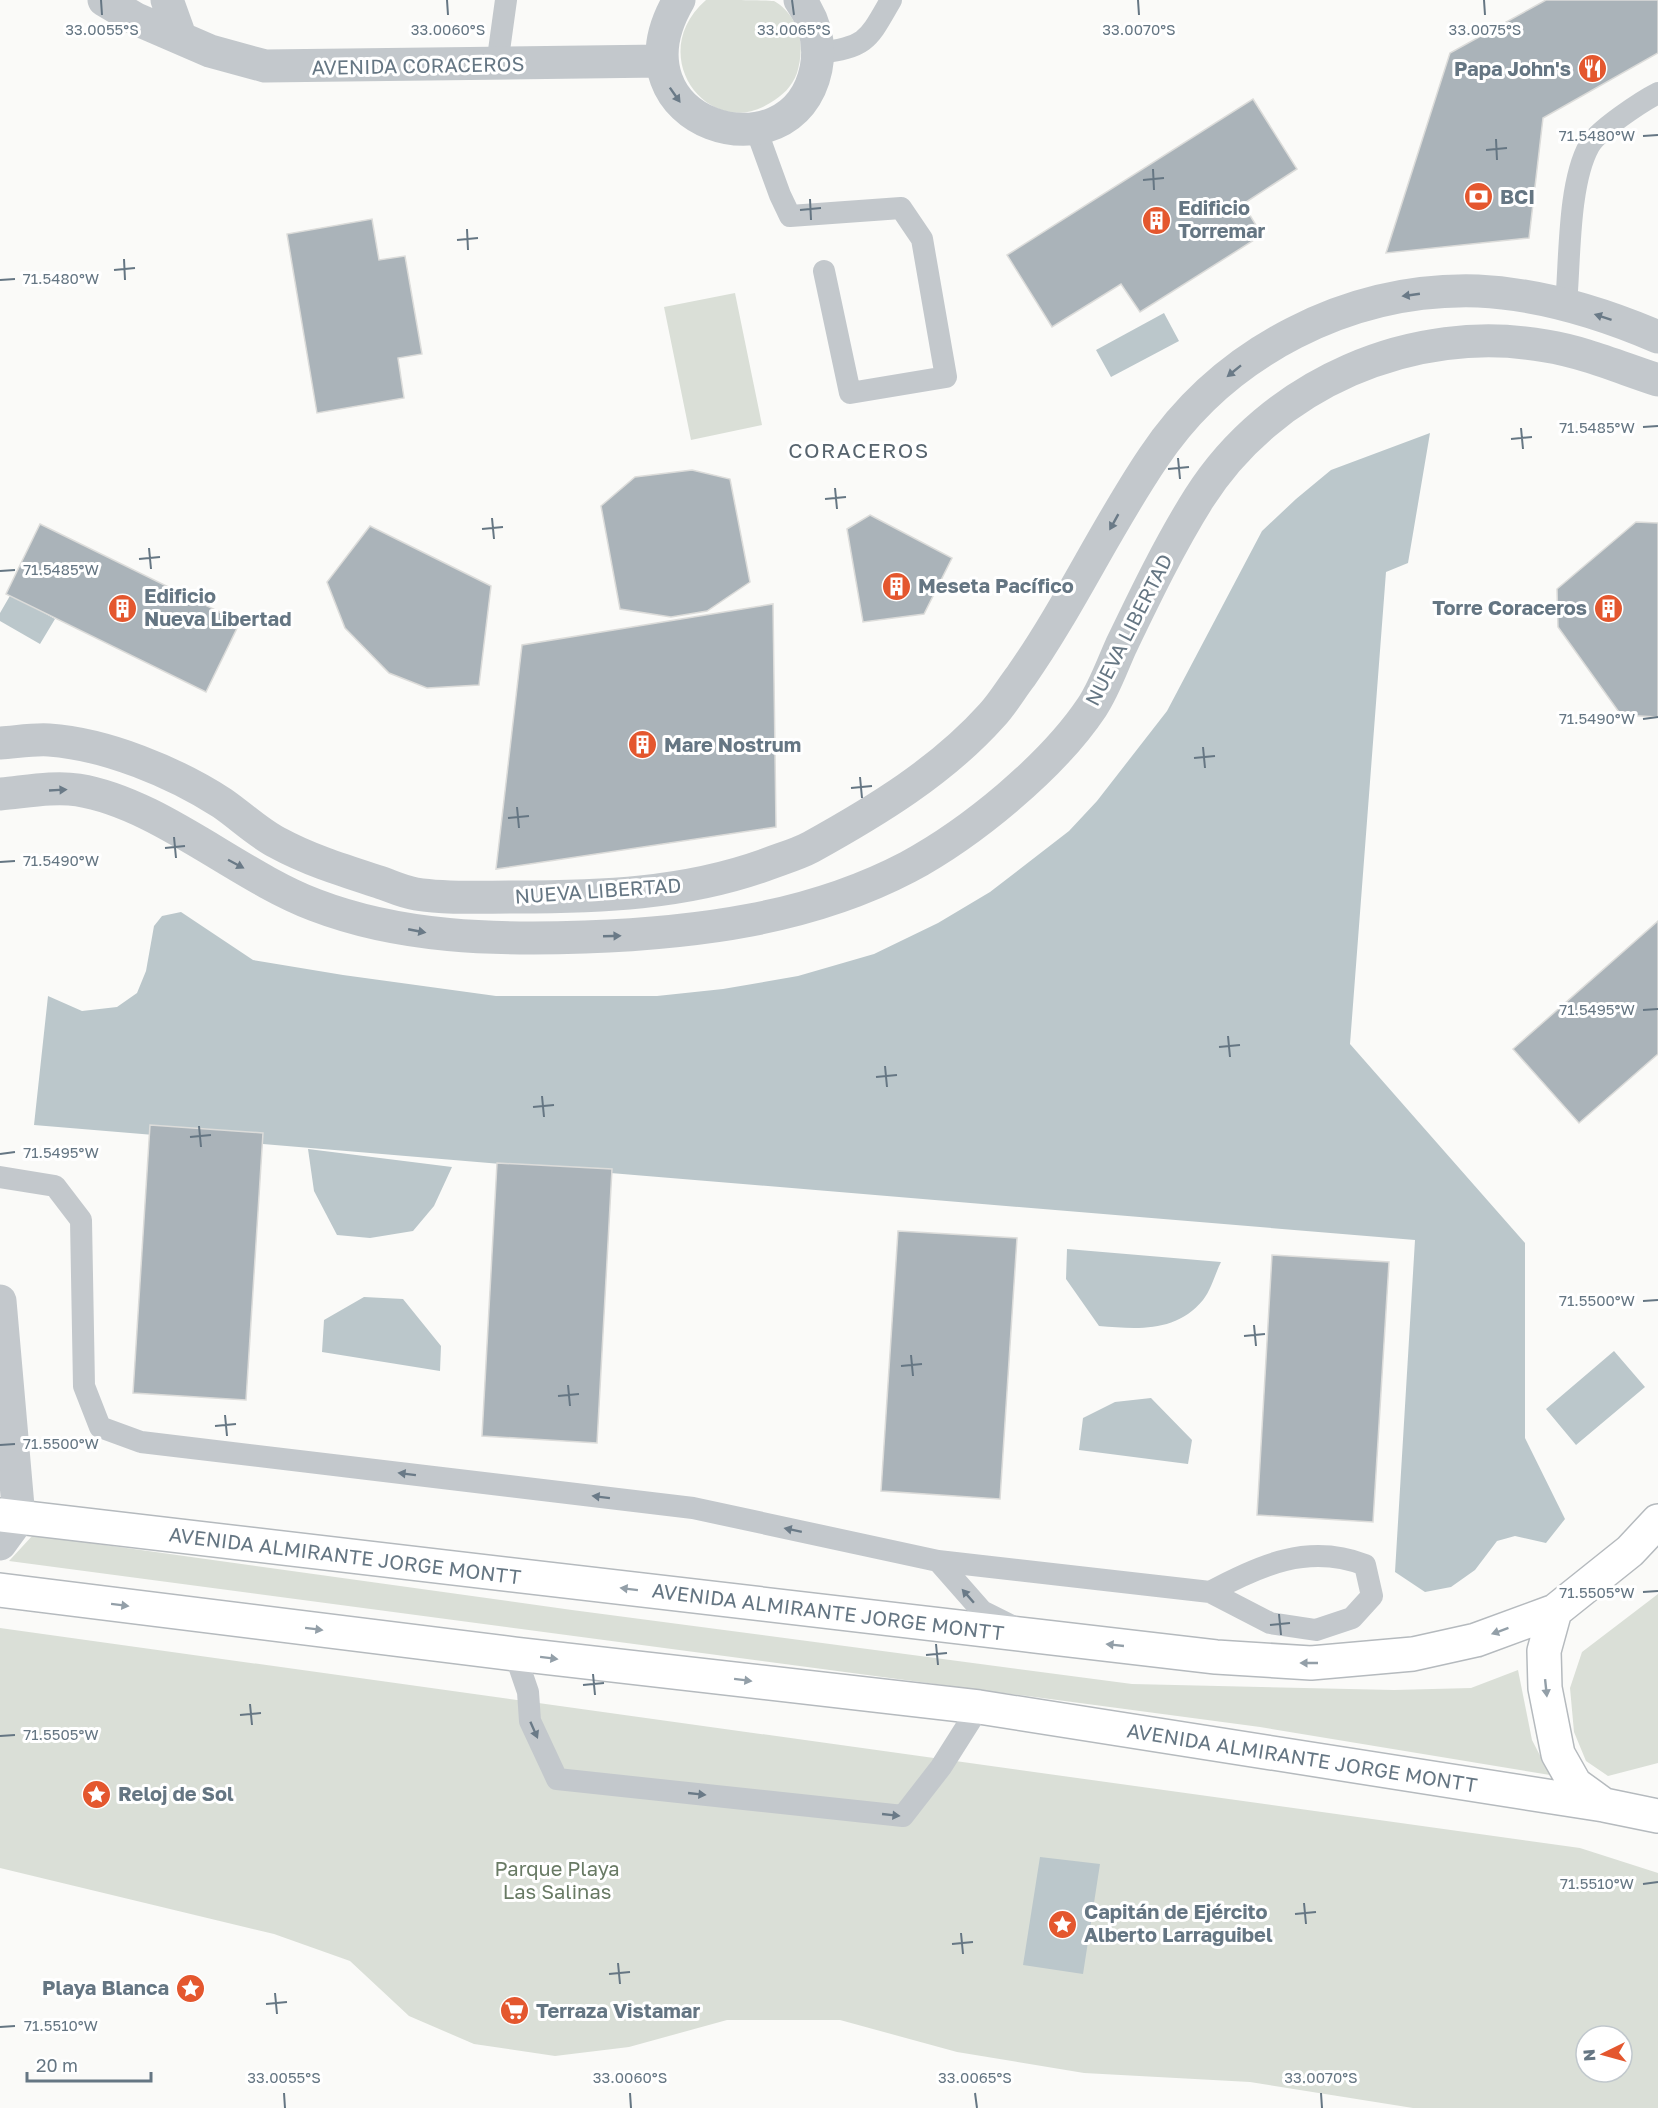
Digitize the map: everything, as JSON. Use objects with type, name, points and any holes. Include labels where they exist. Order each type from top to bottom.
[{"type":"main road","name":"AVENIDA ALMIRANTE JORGE MONTT","points":[[10,1517],[1216,1657],[1311,1664],[1413,1654],[1476,1640],[1555,1611],[1644,1550],[1658,1521]]},
{"type":"main road","name":"AVENIDA ALMIRANTE JORGE MONTT","points":[[0,1590],[515,1654],[979,1707],[1604,1805],[1658,1816]]},
{"type":"main road","points":[[1555,1611],[1544,1651],[1545,1688],[1558,1754],[1575,1784],[1604,1805],[1658,1793]]},
{"type":"street","name":"AVENIDA CORACEROS","points":[[104,0],[116,9],[167,16],[217,53],[265,66],[497,65],[661,61]]},
{"type":"street","points":[[679,0],[668,18],[662,39],[661,61],[669,86],[684,108],[705,123],[731,130],[756,129],[781,119],[801,102],[814,80],[819,53],[816,32],[800,0]]},
{"type":"street","name":"NUEVA LIBERTAD","points":[[0,743],[47,740],[100,748],[149,766],[219,801],[277,843],[340,869],[416,894],[575,897],[653,892],[723,880],[805,850],[873,810],[948,760],[995,712],[1030,663],[1065,610],[1153,458],[1172,432],[1207,393],[1238,367],[1273,343],[1310,324],[1351,309],[1394,298],[1436,292],[1480,291],[1523,296],[1566,305],[1658,337]]},
{"type":"street","name":"NUEVA LIBERTAD","points":[[0,794],[76,789],[134,807],[311,904],[358,920],[431,934],[523,939],[651,934],[771,916],[836,898],[909,866],[985,816],[1048,760],[1092,706],[1181,530],[1218,471],[1249,437],[1284,407],[1323,382],[1365,363],[1409,350],[1455,342],[1501,341],[1546,346],[1591,357],[1658,381]]},
{"type":"street","points":[[0,1301],[10,1517],[0,1544]]},
{"type":"lane","points":[[497,65],[506,0]]},
{"type":"lane","points":[[819,53],[849,50],[864,41],[891,0]]},
{"type":"lane","points":[[1566,305],[1577,178],[1589,144],[1639,102],[1658,93]]},
{"type":"lane","points":[[756,129],[790,216],[901,208],[922,239],[946,377],[850,393],[824,271]]},
{"type":"lane","points":[[0,1177],[55,1186],[81,1220],[84,1386],[100,1428],[141,1443],[693,1508],[938,1561],[1210,1592],[1270,1623],[1316,1630],[1352,1618],[1371,1596],[1365,1565],[1342,1556],[1291,1557],[1250,1570],[1210,1592]]},
{"type":"lane","points":[[938,1561],[982,1611],[1036,1636]]},
{"type":"lane","points":[[515,1654],[528,1692],[530,1721],[557,1779],[903,1816],[941,1767],[979,1707]]},
{"type":"green space","points":[[706,0],[774,1],[789,15],[799,33],[800,60],[792,83],[779,97],[747,112],[725,111],[706,102],[692,87],[682,67],[681,45],[688,22]]},
{"type":"green space","points":[[735,293],[762,425],[691,440],[664,307]]},
{"type":"green space","points":[[33,1535],[572,1610],[1132,1684],[1394,1690],[1471,1688],[1518,1670],[1532,1740],[1550,1775],[1260,1727],[9,1561]]},
{"type":"green space","points":[[1658,1594],[1658,1763],[1608,1776],[1586,1761],[1574,1732],[1570,1688],[1582,1652]]},
{"type":"green space","name":"Parque Playa Las Salinas","points":[[0,1628],[1580,1848],[1658,1873],[1658,2108],[1413,2108],[1250,2082],[1084,2073],[957,2052],[840,2020],[727,2020],[629,2047],[555,2056],[474,2044],[409,2016],[350,1961],[274,1934],[0,1868]]},
{"type":"shaded area","points":[[1164,313],[1179,341],[1111,377],[1096,350]]},
{"type":"shaded area","points":[[1430,433],[1408,563],[1386,572],[1350,1044],[1525,1243],[1525,1438],[1565,1519],[1546,1543],[1515,1536],[1497,1541],[1475,1570],[1451,1587],[1425,1592],[1395,1572],[1415,1240],[34,1125],[48,996],[82,1011],[117,1007],[137,993],[146,971],[154,926],[162,916],[181,912],[253,960],[496,996],[657,996],[723,989],[798,976],[874,954],[938,923],[990,892],[1069,831],[1097,801],[1167,711],[1262,531],[1331,470]]},
{"type":"shaded area","points":[[11,594],[55,619],[40,644],[0,621],[0,613]]},
{"type":"shaded area","points":[[308,1149],[452,1167],[434,1206],[413,1231],[370,1238],[337,1235],[314,1191]]},
{"type":"shaded area","points":[[1067,1249],[1221,1262],[1203,1300],[1181,1318],[1168,1324],[1141,1328],[1099,1326],[1066,1279]]},
{"type":"shaded area","points":[[364,1297],[403,1299],[441,1346],[440,1371],[322,1352],[324,1320]]},
{"type":"shaded area","points":[[1614,1351],[1645,1387],[1576,1445],[1546,1409]]},
{"type":"shaded area","points":[[1151,1398],[1192,1440],[1188,1464],[1079,1450],[1083,1418],[1115,1402]]},
{"type":"shaded area","points":[[1040,1857],[1100,1864],[1083,1974],[1023,1965]]},
{"type":"building","points":[[1546,0],[1658,0],[1658,53],[1543,118],[1529,238],[1386,253],[1450,53]]},
{"type":"building","name":"Edificio Torremar","points":[[1253,99],[1297,169],[1243,204],[1262,235],[1140,312],[1121,284],[1052,327],[1007,255]]},
{"type":"building","points":[[372,219],[379,260],[405,256],[422,354],[398,358],[404,398],[317,413],[287,234]]},
{"type":"building","points":[[692,470],[730,479],[750,582],[707,611],[671,617],[620,609],[601,506],[635,477]]},
{"type":"building","name":"Meseta Pacífico","points":[[870,515],[952,558],[924,614],[863,622],[847,529]]},
{"type":"building","name":"Torre Coraceros","points":[[1636,522],[1658,523],[1658,717],[1621,715],[1558,627],[1557,589]]},
{"type":"building","name":"Edificio Nueva Libertad","points":[[40,524],[240,622],[206,692],[6,594]]},
{"type":"building","points":[[370,526],[491,586],[479,685],[427,688],[389,673],[345,628],[327,582]]},
{"type":"building","name":"Mare Nostrum","points":[[773,604],[776,827],[496,869],[522,645]]},
{"type":"building","points":[[1658,921],[1658,1054],[1579,1123],[1513,1049]]},
{"type":"building","points":[[150,1125],[263,1133],[246,1400],[133,1393]]},
{"type":"building","points":[[497,1163],[612,1169],[597,1443],[482,1436]]},
{"type":"building","points":[[898,1231],[1017,1238],[1000,1499],[881,1491]]},
{"type":"building","points":[[1272,1255],[1389,1262],[1373,1522],[1257,1515]]},
{"type":"place","name":"Papa John's","points":[[1592,69]]},
{"type":"place","name":"BCI","points":[[1479,197]]},
{"type":"place","name":"Edificio Torremar","points":[[1157,220]]},
{"type":"place","name":"Meseta Pacífico","points":[[897,586]]},
{"type":"place","name":"Edificio Nueva Libertad","points":[[123,608]]},
{"type":"place","name":"Torre Coraceros","points":[[1608,608]]},
{"type":"place","name":"Mare Nostrum","points":[[643,745]]},
{"type":"place","name":"Reloj de Sol","points":[[97,1794]]},
{"type":"place","name":"Capitán de Ejército Alberto Larraguibel","points":[[1063,1924]]},
{"type":"place","name":"Playa Blanca","points":[[190,1988]]},
{"type":"place","name":"Terraza Vistamar","points":[[515,2011]]},
{"type":"district","name":"CORACEROS","points":[[859,451]]}]
